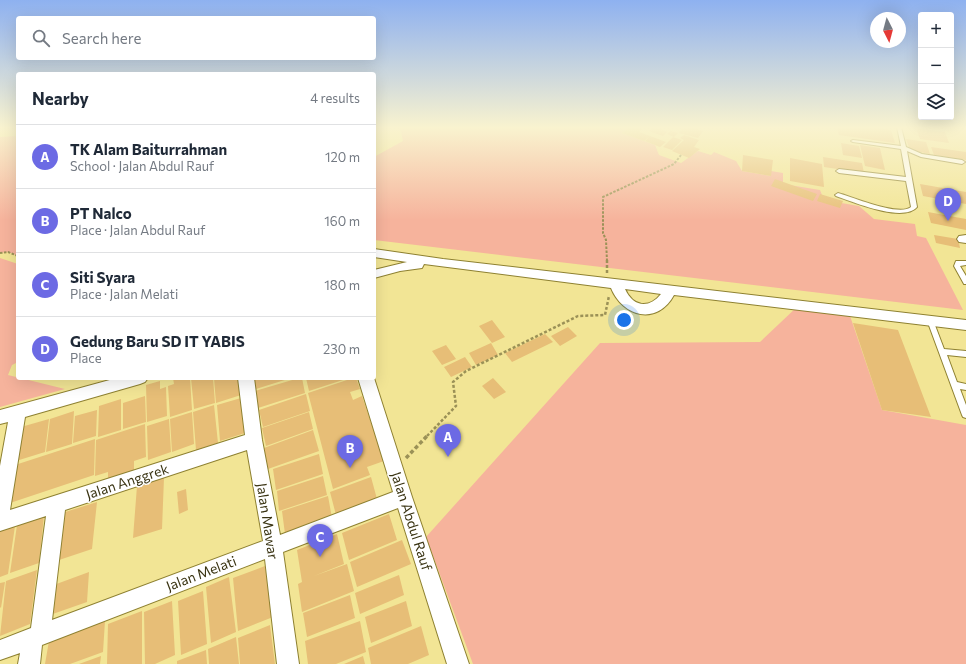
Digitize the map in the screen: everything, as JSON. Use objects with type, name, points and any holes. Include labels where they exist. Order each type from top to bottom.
[{"type":"street","points":[[376,254],[966,325]]},
{"type":"street","points":[[376,256],[380,260],[381,265],[376,272]]},
{"type":"street","points":[[376,273],[400,267],[442,263]]},
{"type":"street","points":[[612,283],[631,306],[646,309],[654,308],[664,301],[670,290]]},
{"type":"street","points":[[0,417],[133,380]]},
{"type":"street","name":"Jalan Mawar","points":[[246,380],[254,440],[273,546],[288,664]]},
{"type":"street","name":"Jalan Abdul Rauf","points":[[367,380],[458,664]]},
{"type":"street","points":[[0,514],[18,412]]},
{"type":"street","name":"Jalan Anggrek","points":[[0,522],[254,440]]},
{"type":"street","name":"Jalan Melati","points":[[0,650],[404,497]]},
{"type":"street","points":[[28,664],[36,637],[57,504]]},
{"type":"lane","points":[[838,195],[891,210],[907,212],[911,210],[914,208],[905,158]]},
{"type":"lane","points":[[939,158],[962,162]]},
{"type":"lane","points":[[839,171],[908,179]]},
{"type":"lane","points":[[966,263],[958,263],[957,266],[966,282]]},
{"type":"lane","points":[[930,320],[966,415]]},
{"type":"lane","points":[[941,351],[966,354]]},
{"type":"lane","points":[[954,385],[966,387]]},
{"type":"path","points":[[612,283],[606,240],[603,233],[603,197],[674,164],[679,158]]},
{"type":"path","points":[[0,253],[8,252],[16,255]]},
{"type":"path","points":[[395,470],[456,406],[453,382],[466,371],[578,316],[605,315],[609,296],[623,297]]},
{"type":"shaded area","points":[[0,158],[16,158],[16,255],[8,252],[0,253]]},
{"type":"shaded area","points":[[376,158],[667,158],[681,163],[688,158],[729,158],[736,161],[742,171],[771,176],[771,171],[783,173],[783,184],[820,190],[824,200],[859,206],[874,219],[915,224],[917,236],[926,238],[963,310],[376,240]]},
{"type":"shaded area","points":[[0,258],[16,263],[16,363],[12,365],[8,375],[16,377],[16,380],[28,380],[65,389],[0,407]]},
{"type":"shaded area","points":[[798,306],[848,310],[882,410],[966,425],[966,664],[473,664],[426,537],[600,343],[760,342]]},
{"type":"building","points":[[743,158],[761,158],[773,160],[771,176],[742,171]]},
{"type":"building","points":[[790,158],[822,164],[824,187],[790,181]]},
{"type":"building","points":[[823,158],[829,158],[862,163],[864,173],[824,167]]},
{"type":"building","points":[[863,158],[882,158],[885,170],[865,166]]},
{"type":"building","points":[[953,158],[966,158],[966,160]]},
{"type":"building","points":[[775,179],[817,194],[813,201],[771,186]]},
{"type":"building","points":[[920,184],[966,192],[966,204],[923,196]]},
{"type":"building","points":[[820,194],[843,201],[840,208],[817,201]]},
{"type":"building","points":[[928,212],[966,219],[966,230],[931,223]]},
{"type":"building","points":[[934,235],[958,239],[960,248],[936,243]]},
{"type":"building","points":[[492,320],[505,337],[492,343],[479,326]]},
{"type":"building","points":[[853,323],[898,330],[931,417],[882,410]]},
{"type":"building","points":[[568,327],[577,336],[560,346],[551,336]]},
{"type":"building","points":[[545,334],[553,342],[512,362],[505,353]]},
{"type":"building","points":[[491,343],[498,355],[476,365],[469,353]]},
{"type":"building","points":[[446,345],[456,359],[442,365],[432,351]]},
{"type":"building","points":[[465,357],[472,367],[451,377],[444,367]]},
{"type":"building","points":[[493,378],[506,392],[494,399],[482,386]]},
{"type":"building","points":[[173,380],[190,380],[192,410],[170,417],[168,386],[174,384]]},
{"type":"building","points":[[191,380],[213,380],[215,403],[194,409]]},
{"type":"building","points":[[214,380],[239,380],[241,395],[216,403]]},
{"type":"building","points":[[254,380],[285,380],[256,389]]},
{"type":"building","points":[[292,380],[302,380],[305,393],[258,408],[255,391]]},
{"type":"building","points":[[306,380],[343,380],[309,391]]},
{"type":"building","points":[[347,380],[357,380],[360,389],[350,392],[353,400],[362,396],[384,461],[367,467],[370,475],[333,489],[308,393]]},
{"type":"building","points":[[160,381],[160,389],[166,387],[167,416],[147,422],[146,385]]},
{"type":"building","points":[[306,394],[310,411],[263,427],[259,410]]},
{"type":"building","points":[[145,396],[146,422],[123,429],[123,403]]},
{"type":"building","points":[[241,398],[245,433],[220,441],[217,405]]},
{"type":"building","points":[[121,399],[121,430],[98,437],[99,406]]},
{"type":"building","points":[[214,405],[218,443],[196,450],[193,412]]},
{"type":"building","points":[[97,410],[96,436],[73,443],[75,416]]},
{"type":"building","points":[[74,411],[72,444],[46,452],[50,419]]},
{"type":"building","points":[[192,412],[194,444],[172,452],[170,419]]},
{"type":"building","points":[[309,412],[313,429],[266,446],[262,428]]},
{"type":"building","points":[[49,419],[45,452],[16,461],[21,427]]},
{"type":"building","points":[[169,419],[171,452],[148,460],[147,426]]},
{"type":"building","points":[[145,424],[146,457],[134,461],[134,471],[108,480],[108,472],[95,476],[96,440]]},
{"type":"building","points":[[313,430],[319,451],[268,469],[264,448]]},
{"type":"building","points":[[95,439],[94,475],[10,503],[15,465]]},
{"type":"building","points":[[319,454],[323,474],[276,490],[273,469]]},
{"type":"building","points":[[323,476],[327,495],[279,511],[277,491]]},
{"type":"building","points":[[371,477],[377,499],[336,515],[330,492]]},
{"type":"building","points":[[164,478],[162,529],[133,538],[137,486]]},
{"type":"building","points":[[186,489],[188,510],[179,514],[177,492]]},
{"type":"building","points":[[328,496],[332,518],[285,534],[282,511]]},
{"type":"building","points":[[97,502],[92,549],[56,561],[62,513]]},
{"type":"building","points":[[389,514],[397,540],[349,560],[342,533]]},
{"type":"building","points":[[44,516],[39,563],[10,573],[17,525]]},
{"type":"building","points":[[15,526],[8,574],[0,577],[0,531]]},
{"type":"building","points":[[337,534],[344,564],[314,576],[347,564],[354,591],[302,612],[298,584],[302,582],[297,550]]},
{"type":"building","points":[[402,540],[411,564],[357,587],[350,562]]},
{"type":"building","points":[[265,566],[273,617],[238,631],[233,578]]},
{"type":"building","points":[[37,570],[30,624],[0,636],[6,581]]},
{"type":"building","points":[[89,572],[87,602],[47,616],[51,586]]},
{"type":"building","points":[[399,575],[404,595],[360,614],[355,593]]},
{"type":"building","points":[[229,577],[236,632],[211,643],[206,587]]},
{"type":"building","points":[[5,582],[1,608],[0,583]]},
{"type":"building","points":[[203,591],[207,644],[181,655],[178,601]]},
{"type":"building","points":[[350,595],[355,618],[307,637],[303,613]]},
{"type":"building","points":[[172,601],[175,655],[155,664],[145,664],[144,612]]},
{"type":"building","points":[[406,601],[412,626],[371,643],[365,617]]},
{"type":"building","points":[[142,611],[142,664],[107,664],[108,624]]},
{"type":"building","points":[[105,621],[103,652],[70,664],[45,664],[49,641]]},
{"type":"building","points":[[360,621],[366,652],[336,664],[308,664],[305,641]]},
{"type":"building","points":[[270,625],[275,664],[240,664],[238,638]]},
{"type":"building","points":[[421,626],[429,655],[408,664],[371,664],[368,648]]},
{"type":"building","points":[[236,637],[239,664],[209,664],[208,649]]},
{"type":"building","points":[[206,650],[207,664],[177,664],[177,661]]},
{"type":"building","points":[[101,656],[100,664],[79,664]]},
{"type":"building","points":[[363,656],[365,664],[344,664]]},
{"type":"place","name":"Gedung Baru SD IT YABIS","points":[[948,221]]},
{"type":"place","name":"TK Alam Baiturrahman","points":[[448,457]]},
{"type":"place","name":"PT Nalco","points":[[350,468]]},
{"type":"place","name":"Siti Syara","points":[[320,557]]}]
